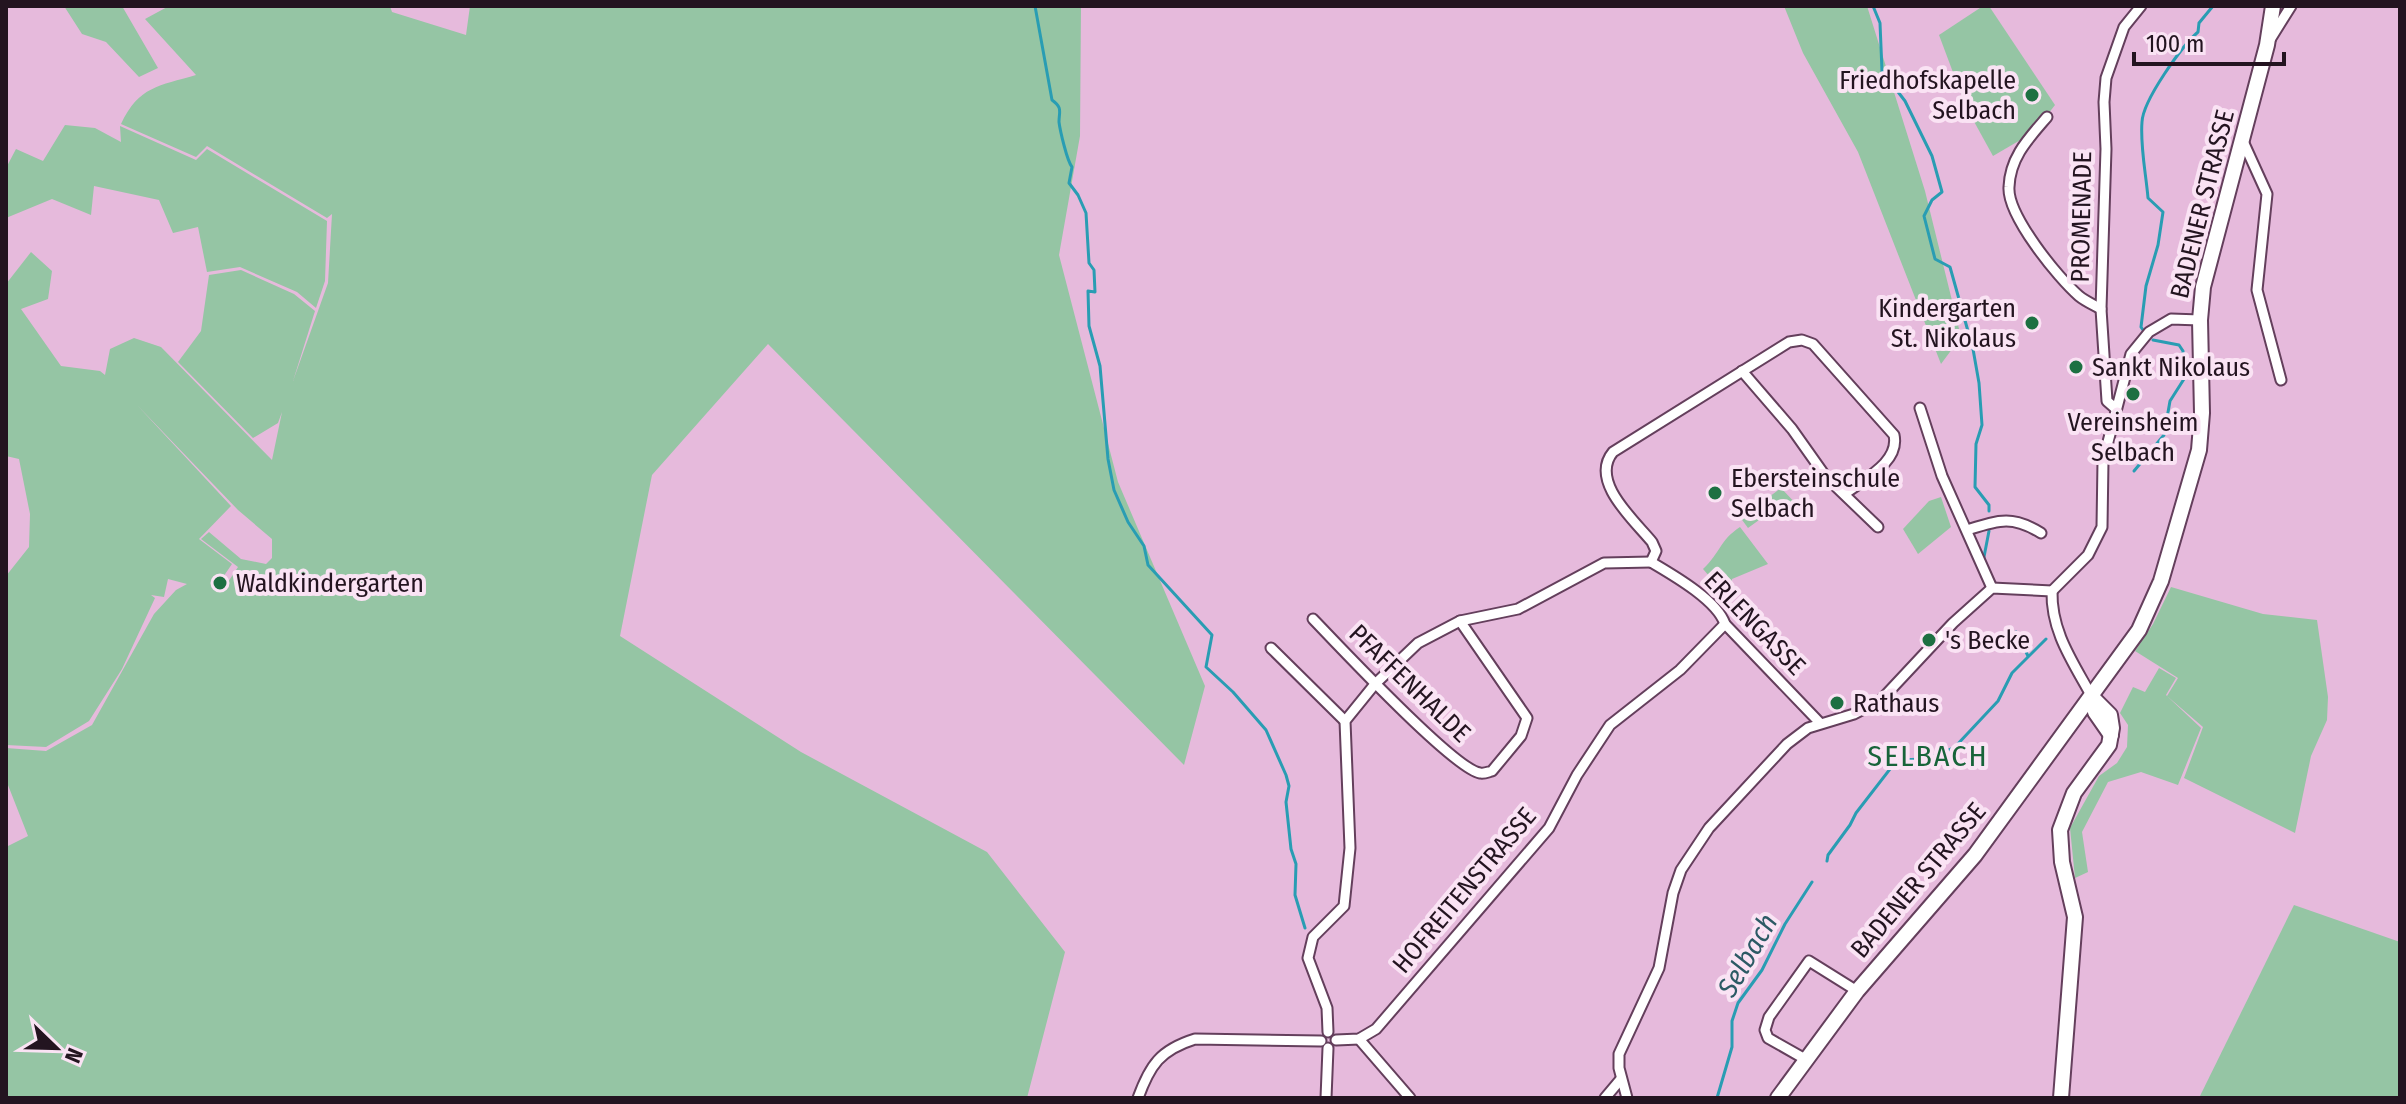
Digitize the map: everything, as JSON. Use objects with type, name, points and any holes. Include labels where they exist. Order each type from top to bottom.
[{"type":"main road","name":"BADENER STRASSE","points":[[1778,1098],[1857,991],[1975,855],[2139,630],[2161,581],[2199,450],[2203,287],[2267,45],[2273,6]]},
{"type":"main road","points":[[2061,1098],[2075,917],[2061,854],[2060,830],[2074,793],[2105,752],[2111,735],[2110,715],[2092,697]]},
{"type":"street","name":"PROMENADE","points":[[2115,408],[2107,401],[2101,309],[2104,102],[2106,78],[2124,27],[2141,6]]},
{"type":"street","points":[[2267,45],[2291,6]]},
{"type":"street","points":[[2047,117],[2022,145],[2012,165],[2008,190],[2017,218],[2038,249],[2079,296],[2101,309]]},
{"type":"street","points":[[2242,139],[2267,194],[2257,290],[2281,380]]},
{"type":"street","points":[[2092,697],[2059,636],[2052,607],[2052,591],[2088,555],[2102,527],[2103,461],[2131,354],[2149,332],[2171,319],[2200,320]]},
{"type":"street","points":[[1332,1036],[1327,1008],[1308,958],[1313,937],[1344,906],[1350,848],[1345,721],[1375,684],[1418,643],[1460,621],[1518,609],[1604,563],[1651,562],[1656,551],[1652,542],[1608,487],[1604,472],[1608,458],[1789,342],[1813,344],[1894,435],[1896,444],[1891,459],[1846,493]]},
{"type":"street","points":[[1742,371],[1792,429],[1826,477],[1878,527]]},
{"type":"street","points":[[1920,408],[1942,476],[1992,588]]},
{"type":"street","points":[[1967,530],[2011,520],[2041,533]]},
{"type":"street","name":"ERLENGASSE","points":[[1651,562],[1679,579],[1722,615],[1725,624],[1820,723]]},
{"type":"street","points":[[1627,1098],[1621,1079],[1619,1054],[1659,968],[1673,893],[1681,870],[1709,828],[1787,744],[1808,728],[1854,714],[1881,700],[1953,623],[1992,588],[2052,591]]},
{"type":"street","name":"PFAFFENHALDE","points":[[1313,619],[1375,684],[1459,761],[1480,773],[1492,771],[1521,736],[1527,718],[1460,621]]},
{"type":"street","name":"HOFREITENSTRASSE","points":[[1359,1039],[1376,1029],[1549,828],[1577,775],[1610,725],[1680,670],[1725,624]]},
{"type":"street","points":[[1271,648],[1345,721]]},
{"type":"street","points":[[1805,1059],[1768,1038],[1765,1030],[1769,1017],[1809,961],[1857,991]]},
{"type":"street","points":[[1326,1098],[1324,1034],[1359,1039],[1410,1098]]},
{"type":"street","points":[[1138,1098],[1147,1073],[1158,1059],[1175,1046],[1195,1039],[1324,1044]]},
{"type":"street","points":[[1605,1098],[1621,1079]]},
{"type":"green space","points":[[64,6],[122,6],[158,68],[139,77],[106,42],[82,34]]},
{"type":"green space","points":[[169,6],[390,6],[392,12],[466,35],[470,6],[1081,6],[1080,136],[1059,255],[1118,482],[1205,686],[1184,765],[768,344],[652,475],[620,636],[801,752],[987,852],[1065,952],[1027,1098],[6,1098],[6,847],[28,836],[6,780],[6,748],[46,751],[92,725],[154,614],[176,590],[187,584],[168,579],[164,597],[151,595],[155,598],[122,669],[89,721],[46,747],[6,745],[6,576],[29,547],[30,514],[19,459],[6,456],[6,284],[31,252],[52,271],[48,299],[21,309],[61,366],[100,371],[105,375],[110,349],[134,338],[161,347],[272,460],[282,412],[278,423],[253,438],[178,362],[201,331],[209,275],[241,270],[294,294],[315,311],[293,381],[328,283],[332,214],[327,218],[207,146],[196,157],[121,124],[135,102],[151,89],[196,75],[145,19]],"holes":[[[137,405],[238,510],[272,539],[272,558],[266,564],[241,559],[209,532],[201,539],[238,567],[226,585],[219,583],[232,564],[199,539],[231,506]]]},
{"type":"green space","points":[[1784,6],[1867,6],[1925,191],[1961,337],[1941,364],[1858,152],[1803,53]]},
{"type":"green space","points":[[1983,6],[1989,6],[2055,105],[2034,132],[1993,156],[1966,107],[1939,35]]},
{"type":"green space","points":[[65,125],[95,128],[121,142],[120,126],[196,160],[207,149],[327,221],[325,281],[316,308],[297,292],[240,267],[207,272],[198,227],[173,233],[159,200],[94,186],[91,215],[52,199],[6,218],[6,168],[16,149],[43,161]]},
{"type":"green space","points":[[1781,488],[1800,508],[1793,509],[1784,502],[1748,528],[1737,513],[1744,507],[1749,512]]},
{"type":"green space","points":[[1941,497],[1951,527],[1918,554],[1903,529],[1929,501]]},
{"type":"green space","points":[[1740,527],[1768,564],[1732,579],[1732,584],[1720,590],[1703,569]]},
{"type":"green space","points":[[2171,587],[2263,614],[2317,620],[2328,697],[2327,720],[2311,756],[2295,833],[2184,778],[2203,727],[2167,696],[2178,678],[2135,651],[2153,624]]},
{"type":"green space","points":[[2159,668],[2176,678],[2166,695],[2201,728],[2178,785],[2141,772],[2108,782],[2082,832],[2088,872],[2075,878],[2070,828],[2099,776],[2117,763],[2127,747],[2128,725],[2120,713],[2133,687],[2145,692]]},
{"type":"green space","points":[[2294,905],[2400,942],[2400,1098],[2199,1098]]},
{"type":"waterway","points":[[1035,6],[1052,100],[1059,108],[1061,132],[1072,167],[1069,183],[1086,213],[1089,263],[1094,270],[1095,292],[1088,291],[1089,326],[1100,366],[1108,459],[1114,490],[1128,522],[1144,546],[1148,565],[1212,635],[1206,667],[1266,730],[1286,775],[1291,849],[1296,864],[1295,895],[1305,928]]},
{"type":"waterway","points":[[1873,6],[1880,23],[1882,71],[1905,101],[1932,156],[1942,192],[1932,200],[1924,216],[1935,259],[1950,267],[1973,349],[1982,425],[1976,444],[1975,487],[1989,505],[1989,511]]},
{"type":"waterway","name":"Selbach","points":[[2145,333],[2141,327],[2146,286],[2158,245],[2163,212],[2148,198],[2142,150],[2144,112],[2156,88],[2198,32],[2199,23],[2213,6]]},
{"type":"waterway","name":"Selbach","points":[[2134,471],[2164,435],[2170,401],[2184,379],[2183,351],[2179,345],[2153,340]]},
{"type":"waterway","points":[[1983,562],[1989,531]]},
{"type":"waterway","points":[[2016,632],[2028,656]]},
{"type":"waterway","name":"Selbach","points":[[1827,861],[1856,813],[1897,760],[1925,759],[1954,748],[1998,701],[2012,673],[2046,639]]},
{"type":"waterway","name":"Selbach","points":[[1717,1098],[1732,1047],[1732,1021],[1738,1003],[1762,970],[1785,924],[1812,882]]},
{"type":"place","name":"Friedhofskapelle Selbach","points":[[2032,95]]},
{"type":"place","name":"Kindergarten St. Nikolaus","points":[[2032,323]]},
{"type":"place","name":"Sankt Nikolaus","points":[[2076,367]]},
{"type":"place","name":"Vereinsheim Selbach","points":[[2133,394]]},
{"type":"place","name":"Ebersteinschule Selbach","points":[[1715,493]]},
{"type":"place","name":"Waldkindergarten","points":[[220,583]]},
{"type":"place","name":"'s Becke","points":[[1929,640]]},
{"type":"place","name":"Rathaus","points":[[1837,703]]},
{"type":"district","name":"SELBACH","points":[[1928,756]]}]
